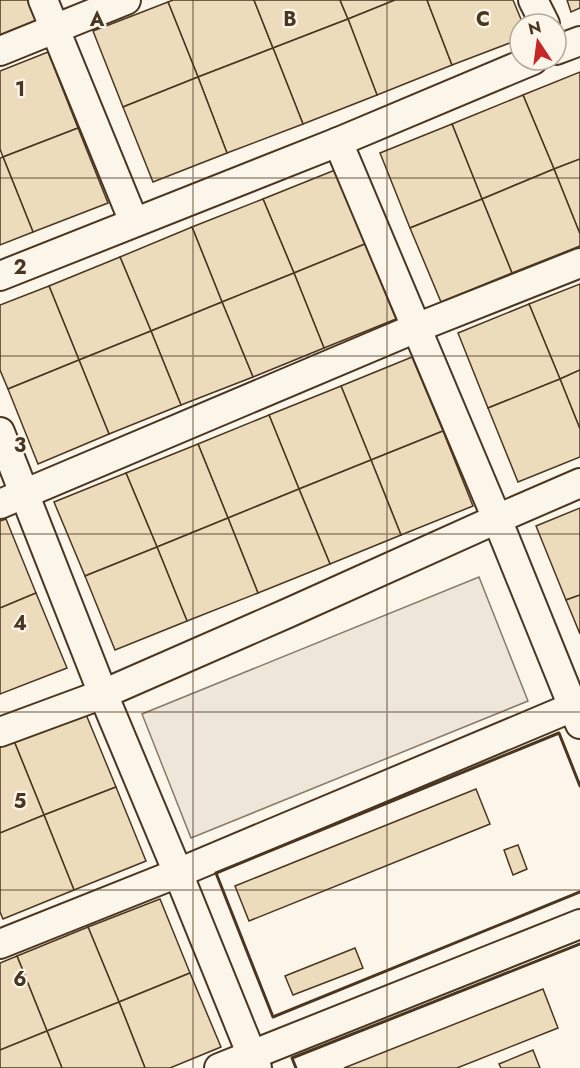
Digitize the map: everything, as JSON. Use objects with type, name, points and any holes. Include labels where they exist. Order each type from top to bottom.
[{"type":"street","points":[[43,0],[134,222]]},
{"type":"street","points":[[0,51],[126,0]]},
{"type":"street","points":[[0,276],[338,142],[508,70]]},
{"type":"street","points":[[0,944],[578,712],[338,142]]},
{"type":"street","points":[[13,499],[416,328],[580,263]]},
{"type":"street","points":[[0,432],[13,499],[103,694],[254,1061]]},
{"type":"street","points":[[0,732],[103,694],[580,483]]},
{"type":"street","points":[[219,1068],[254,1061],[580,924]]},
{"type":"shaded area","points":[[479,577],[528,701],[191,838],[142,714]]},
{"type":"building","points":[[0,0],[28,0],[36,21],[0,35]]},
{"type":"building","points":[[173,0],[254,0],[273,48],[198,77],[168,2]]},
{"type":"building","points":[[254,0],[340,0],[348,19],[273,48]]},
{"type":"building","points":[[340,0],[395,0],[348,19]]},
{"type":"building","points":[[395,0],[427,0],[452,65],[377,95],[348,19]]},
{"type":"building","points":[[427,0],[513,0],[518,12],[508,12],[508,44],[452,65]]},
{"type":"building","points":[[567,0],[580,0],[580,8],[571,12]]},
{"type":"building","points":[[168,2],[198,77],[123,107],[93,31]]},
{"type":"building","points":[[348,19],[377,95],[303,124],[273,48]]},
{"type":"building","points":[[273,48],[303,124],[227,153],[198,77]]},
{"type":"building","points":[[48,52],[78,128],[3,157],[0,149],[0,71]]},
{"type":"building","points":[[580,72],[580,159],[554,169],[523,95]]},
{"type":"building","points":[[198,77],[227,153],[153,182],[123,107]]},
{"type":"building","points":[[523,95],[554,169],[482,199],[452,124]]},
{"type":"building","points":[[452,124],[482,199],[410,228],[380,153]]},
{"type":"building","points":[[78,128],[108,203],[33,232],[3,157]]},
{"type":"building","points":[[3,157],[33,232],[0,245],[0,158]]},
{"type":"building","points":[[580,159],[580,234],[554,169]]},
{"type":"building","points":[[554,169],[580,234],[580,246],[512,273],[482,199]]},
{"type":"building","points":[[335,170],[365,244],[294,273],[263,199]]},
{"type":"building","points":[[263,199],[294,273],[222,302],[192,227]]},
{"type":"building","points":[[482,199],[512,273],[441,302],[410,228]]},
{"type":"building","points":[[192,227],[222,302],[151,331],[120,257]]},
{"type":"building","points":[[365,244],[396,319],[324,348],[294,273]]},
{"type":"building","points":[[120,257],[151,331],[79,360],[49,286]]},
{"type":"building","points":[[294,273],[324,348],[253,377],[222,302]]},
{"type":"building","points":[[580,284],[580,370],[560,379],[529,304]]},
{"type":"building","points":[[49,286],[79,360],[8,389],[0,370],[0,305]]},
{"type":"building","points":[[222,302],[253,377],[181,405],[151,331]]},
{"type":"building","points":[[529,304],[560,379],[488,408],[458,333]]},
{"type":"building","points":[[151,331],[181,405],[109,434],[79,360]]},
{"type":"building","points":[[412,357],[443,431],[371,460],[341,386]]},
{"type":"building","points":[[79,360],[109,434],[38,464],[8,389]]},
{"type":"building","points":[[580,370],[580,429],[560,379]]},
{"type":"building","points":[[560,379],[580,429],[580,457],[518,482],[488,408]]},
{"type":"building","points":[[341,386],[371,460],[299,489],[269,415]]},
{"type":"building","points":[[269,415],[299,489],[228,518],[198,444]]},
{"type":"building","points":[[443,431],[473,506],[401,535],[371,460]]},
{"type":"building","points":[[198,444],[228,518],[157,547],[126,473]]},
{"type":"building","points":[[371,460],[401,535],[330,564],[299,489]]},
{"type":"building","points":[[126,473],[157,547],[85,576],[54,502]]},
{"type":"building","points":[[299,489],[330,564],[258,593],[228,518]]},
{"type":"building","points":[[580,508],[580,595],[566,600],[536,526]]},
{"type":"building","points":[[228,518],[258,593],[187,621],[157,547]]},
{"type":"building","points":[[6,519],[36,593],[0,608],[0,521]]},
{"type":"building","points":[[157,547],[187,621],[115,650],[85,576]]},
{"type":"building","points":[[36,593],[67,668],[0,694],[0,608]]},
{"type":"building","points":[[580,595],[580,634],[566,600]]},
{"type":"building","points":[[85,712],[116,787],[44,815],[14,741]]},
{"type":"building","points":[[14,741],[44,815],[0,833],[0,747]]},
{"type":"building","points":[[116,787],[146,861],[74,890],[44,815]]},
{"type":"building","points":[[476,789],[490,824],[249,921],[235,886]]},
{"type":"building","points":[[44,815],[74,890],[3,919],[0,912],[0,833]]},
{"type":"building","points":[[518,845],[527,869],[513,875],[504,850]]},
{"type":"building","points":[[160,899],[190,973],[119,1002],[88,927]]},
{"type":"building","points":[[88,927],[119,1002],[47,1031],[17,956]]},
{"type":"building","points":[[355,948],[363,968],[293,995],[285,976]]},
{"type":"building","points":[[17,956],[47,1031],[0,1050],[0,963]]},
{"type":"building","points":[[190,973],[221,1047],[170,1068],[145,1068],[119,1002]]},
{"type":"building","points":[[543,989],[558,1028],[457,1068],[344,1068]]},
{"type":"building","points":[[119,1002],[145,1068],[62,1068],[47,1031]]},
{"type":"building","points":[[47,1031],[62,1068],[0,1068],[0,1050]]},
{"type":"building","points":[[533,1050],[540,1068],[501,1068],[499,1064]]},
{"type":"wall","points":[[580,786],[559,733],[216,873],[273,1017],[580,892]]},
{"type":"wall","points":[[296,1068],[292,1058],[580,944]]}]
